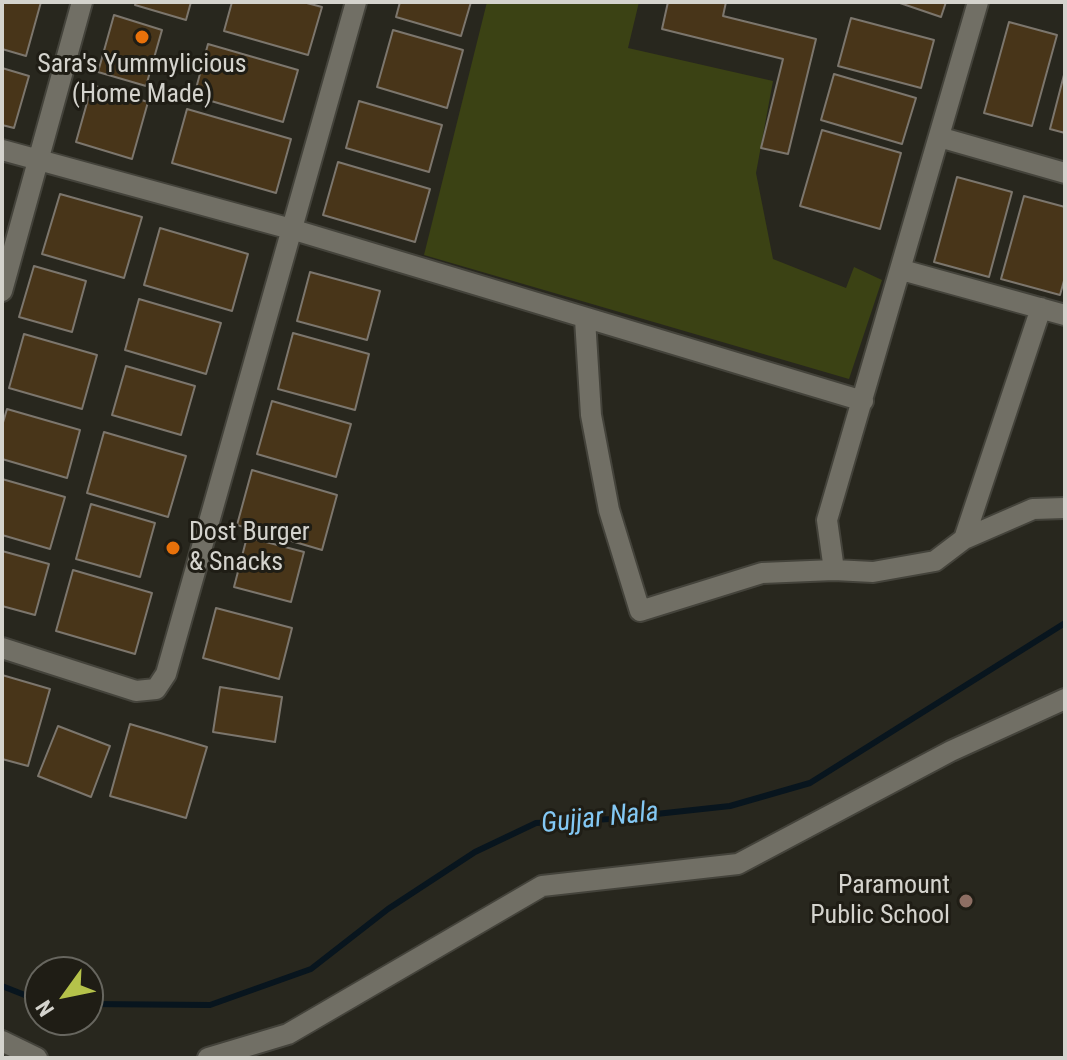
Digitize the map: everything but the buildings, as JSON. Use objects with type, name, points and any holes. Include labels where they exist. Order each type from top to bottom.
[{"type":"street","points":[[2,291],[82,2]]},
{"type":"street","points":[[2,648],[136,691],[156,689],[161,682],[171,658],[356,2]]},
{"type":"street","points":[[834,570],[827,520],[978,2]]},
{"type":"street","points":[[939,137],[1065,173]]},
{"type":"street","points":[[2,150],[291,229],[863,401]]},
{"type":"street","points":[[902,270],[1065,315]]},
{"type":"street","points":[[964,539],[1041,308]]},
{"type":"street","points":[[585,319],[591,415],[606,496],[640,611],[762,573],[873,572],[935,561],[964,539],[1033,509],[1065,508]]},
{"type":"street","points":[[208,1058],[288,1034],[542,886],[738,864],[951,751],[1065,699]]},
{"type":"street","points":[[2,1041],[37,1058]]},
{"type":"green space","points":[[487,2],[639,2],[628,48],[773,81],[756,173],[773,259],[846,288],[854,267],[882,280],[849,379],[424,255]]},
{"type":"waterway","name":"Gujjar Nala","points":[[104,1004],[210,1005],[311,969],[388,909],[475,852],[536,823],[610,819],[730,806],[810,783],[1065,623]]},
{"type":"waterway","name":"Gujjar Nala","points":[[2,986],[24,995]]},
{"type":"place","name":"Sara's Yummylicious (Home Made)","points":[[142,37]]},
{"type":"place","name":"Dost Burger & Snacks","points":[[173,548]]},
{"type":"place","name":"Paramount Public School","points":[[966,901]]}]
